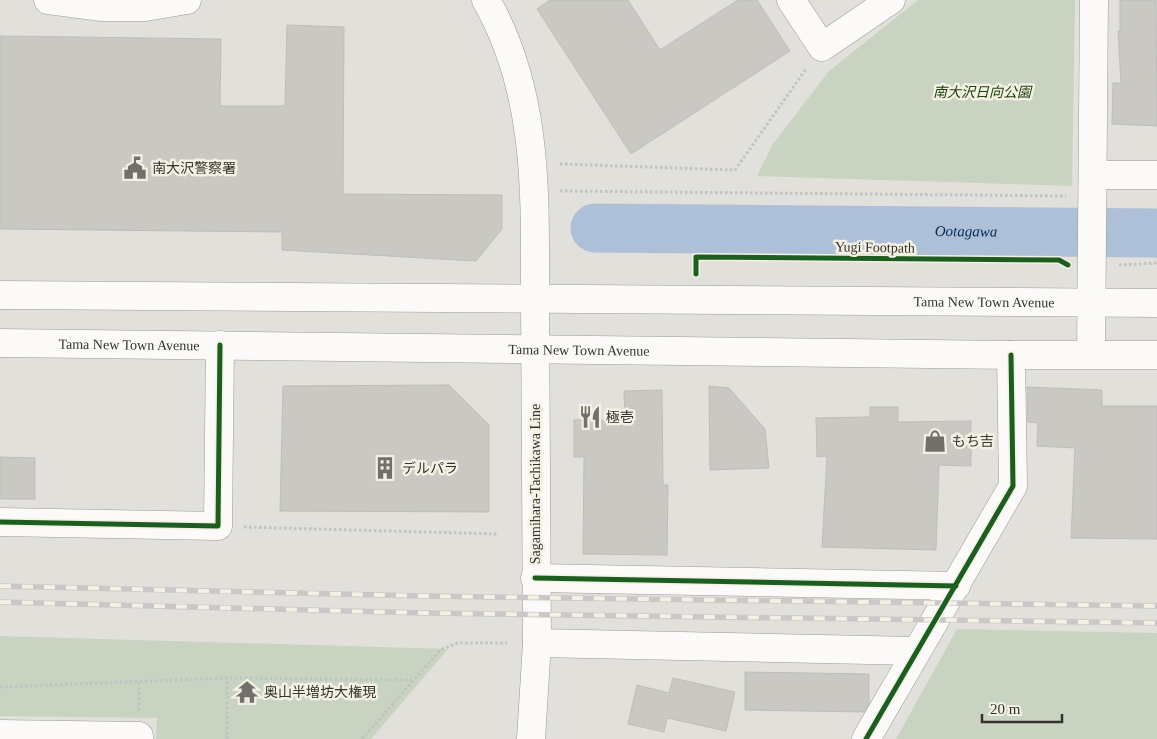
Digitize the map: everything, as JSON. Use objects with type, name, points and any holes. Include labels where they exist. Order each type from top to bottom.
[{"type":"street","points":[[48,0],[111,7],[145,7],[188,0]]},
{"type":"street","name":"Sagamihara-Tachikawa Line","points":[[486,0],[511,57],[526,107],[533,156],[537,643],[531,739]]},
{"type":"street","points":[[791,0],[822,47],[891,0]]},
{"type":"street","points":[[1091,354],[1092,303],[1090,263],[1093,186],[1094,0]]},
{"type":"street","points":[[1093,186],[1157,175]]},
{"type":"street","name":"Tama New Town Avenue","points":[[0,295],[1157,303]]},
{"type":"street","name":"Tama New Town Avenue","points":[[0,343],[1011,355],[1157,354]]},
{"type":"street","points":[[0,522],[218,526],[220,345]]},
{"type":"street","points":[[866,739],[1013,486],[1011,355]]},
{"type":"street","points":[[535,578],[956,586]]},
{"type":"street","points":[[537,643],[916,651]]},
{"type":"street","points":[[0,734],[139,736],[139,739]]},
{"type":"path","points":[[554,164],[735,170],[822,47]]},
{"type":"path","points":[[555,191],[1093,186]]},
{"type":"path","points":[[218,526],[498,534]]},
{"type":"path","points":[[362,739],[440,650],[457,643],[507,644]]},
{"type":"path","points":[[0,687],[227,678],[413,680]]},
{"type":"path","points":[[227,678],[227,739]]},
{"type":"green space","name":"南大沢日向公園","points":[[918,0],[1075,0],[1072,186],[757,176],[773,144],[829,71]]},
{"type":"green space","points":[[957,629],[1157,633],[1157,739],[896,739]]},
{"type":"green space","points":[[0,636],[448,649],[371,739],[156,739],[157,718],[0,716]]},
{"type":"building","points":[[550,0],[628,0],[660,50],[738,0],[757,0],[790,51],[631,154],[537,9]]},
{"type":"building","points":[[1120,0],[1156,0],[1157,126],[1112,124],[1113,83],[1121,83],[1118,31],[1120,31]]},
{"type":"building","points":[[287,25],[344,27],[343,194],[502,195],[502,229],[476,261],[282,250],[282,232],[0,229],[0,36],[221,39],[220,106],[285,106]]},
{"type":"building","name":"デルパラ","points":[[449,385],[489,425],[489,512],[280,511],[283,386]]},
{"type":"building","points":[[709,386],[729,388],[765,429],[769,468],[710,470]]},
{"type":"building","points":[[1027,387],[1102,390],[1102,406],[1157,406],[1157,539],[1071,538],[1075,448],[1037,446],[1038,423],[1028,422]]},
{"type":"building","points":[[662,390],[663,485],[668,485],[667,555],[583,554],[584,457],[574,457],[574,420],[625,420],[624,391]]},
{"type":"building","points":[[870,407],[898,407],[898,422],[971,421],[971,466],[939,465],[936,550],[822,547],[827,456],[817,457],[816,418],[870,417]]},
{"type":"building","points":[[0,457],[35,458],[35,499],[0,499]]},
{"type":"building","points":[[745,672],[869,674],[869,704],[864,712],[745,710]]},
{"type":"building","points":[[673,678],[735,692],[726,731],[667,718],[664,732],[628,724],[637,685],[669,693]]},
{"type":"waterway","name":"Ootagawa","points":[[595,228],[1157,233]]},
{"type":"railway","points":[[0,586],[423,596],[1157,606]]},
{"type":"railway","points":[[0,602],[424,613],[1157,623]]},
{"type":"cycle path","name":"Yugi Footpath","points":[[696,274],[696,257],[1059,260],[1068,265]]},
{"type":"cycle path","points":[[0,522],[218,526],[220,345]]},
{"type":"cycle path","points":[[866,739],[1013,486],[1011,355]]},
{"type":"cycle path","points":[[535,578],[956,586]]},
{"type":"place","name":"南大沢警察署","points":[[135,168]]},
{"type":"place","name":"極壱","points":[[590,417]]},
{"type":"place","name":"もち吉","points":[[935,441]]},
{"type":"place","name":"デルパラ","points":[[385,468]]},
{"type":"place","name":"奥山半増坊大権現","points":[[247,692]]}]
